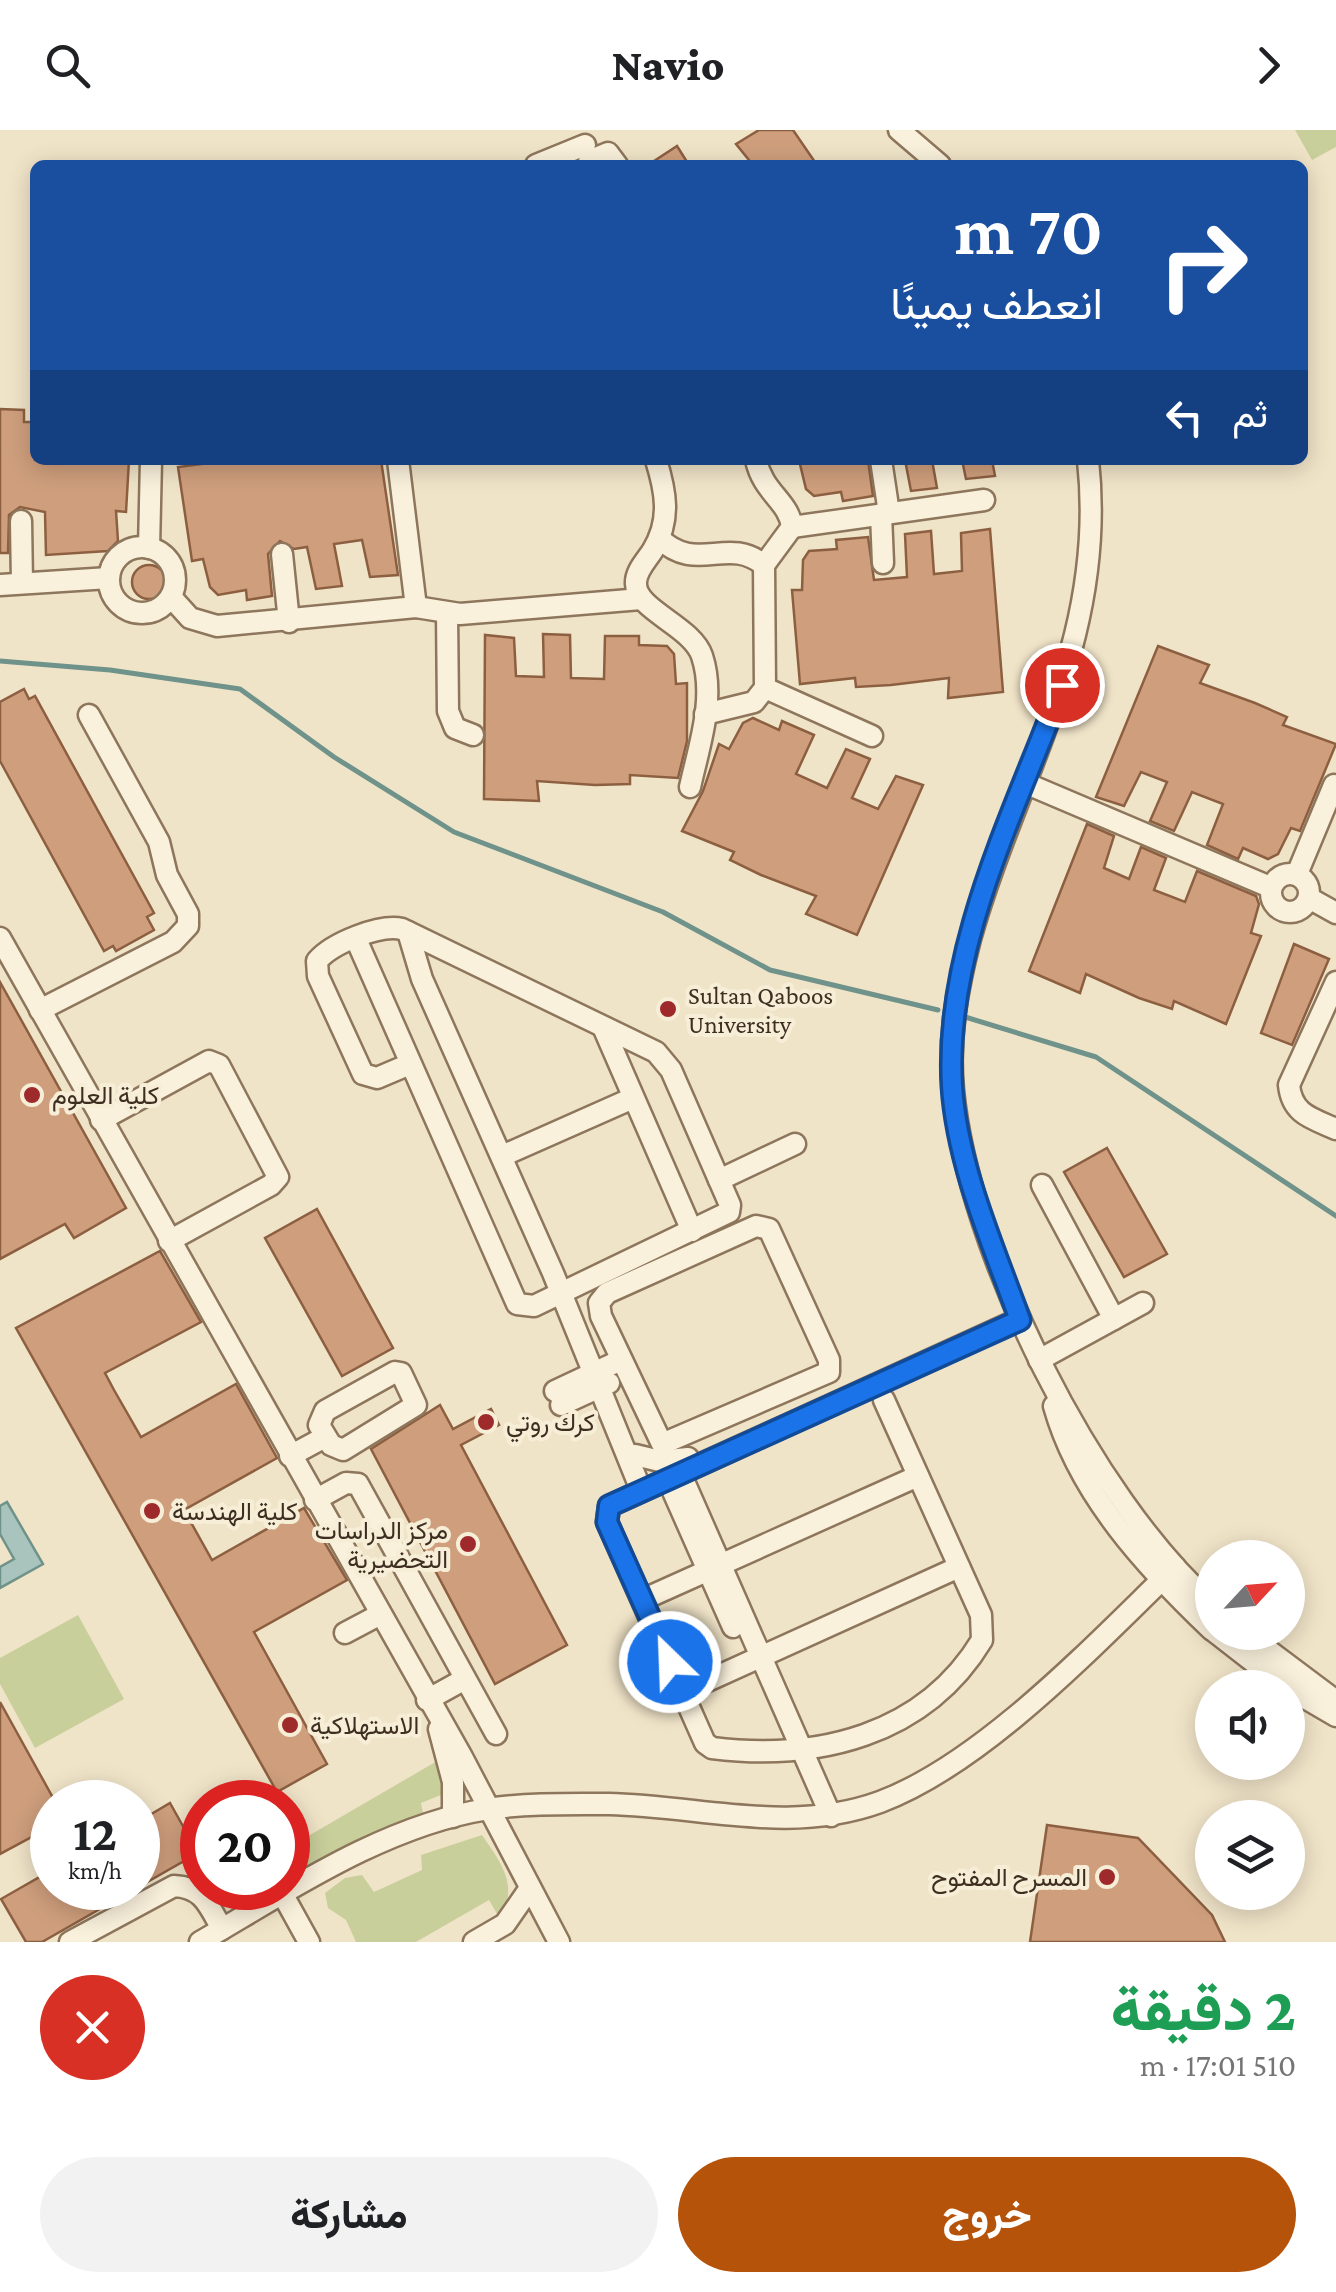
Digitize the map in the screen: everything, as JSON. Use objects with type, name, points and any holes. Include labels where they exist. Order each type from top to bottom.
[{"type":"lane","points":[[899,130],[934,160]]},
{"type":"lane","points":[[553,160],[586,150],[608,153],[613,160]]},
{"type":"lane","points":[[149,548],[151,465]]},
{"type":"lane","points":[[399,465],[416,607]]},
{"type":"lane","points":[[657,465],[666,502],[659,538],[636,578],[641,598],[684,631],[698,648],[705,669],[705,714],[690,787]]},
{"type":"lane","points":[[705,714],[754,702],[765,688],[764,566],[786,541],[792,527],[785,505],[762,482],[757,465]]},
{"type":"lane","points":[[881,465],[883,563]]},
{"type":"lane","points":[[1088,465],[1090,546],[1080,627],[972,929],[957,988],[952,1038],[960,1138],[1020,1320],[1050,1384],[1124,1502],[1160,1572],[1177,1597],[1195,1614]]},
{"type":"lane","points":[[792,527],[984,500]]},
{"type":"lane","points":[[21,521],[22,583]]},
{"type":"lane","points":[[659,538],[686,557],[742,552],[764,566]]},
{"type":"lane","points":[[171,597],[152,612],[127,610],[110,591],[108,578],[118,557],[138,547],[161,553],[174,573],[171,597],[179,609],[203,624],[289,622],[416,607],[447,613],[641,598]]},
{"type":"lane","points":[[282,554],[289,622]]},
{"type":"lane","points":[[0,584],[108,578]]},
{"type":"lane","points":[[447,613],[448,711],[456,728],[473,736]]},
{"type":"lane","points":[[765,688],[872,736]]},
{"type":"lane","points":[[40,1010],[174,942],[188,926],[188,914],[167,874],[159,842],[89,715]]},
{"type":"lane","points":[[1025,783],[1270,887]]},
{"type":"lane","points":[[1297,874],[1334,786]]},
{"type":"lane","points":[[1297,874],[1308,884],[1309,898],[1298,910],[1282,911],[1271,902],[1270,887],[1281,875],[1297,874]]},
{"type":"lane","points":[[1309,898],[1336,914]]},
{"type":"lane","points":[[356,939],[513,1298],[528,1308],[729,1212],[668,1063],[408,932],[386,928],[356,939],[322,954],[317,961],[318,976],[363,1074],[377,1078],[410,1064]]},
{"type":"lane","points":[[408,932],[422,979],[502,1156],[608,1410],[634,1454],[663,1477]]},
{"type":"lane","points":[[0,938],[490,1809],[559,1942]]},
{"type":"lane","points":[[1336,982],[1290,1085],[1291,1103],[1302,1114],[1336,1129]]},
{"type":"lane","points":[[603,1027],[692,1232]]},
{"type":"lane","points":[[101,1120],[209,1061],[219,1065],[278,1177],[272,1185],[169,1241]]},
{"type":"lane","points":[[502,1156],[633,1098]]},
{"type":"lane","points":[[719,1180],[795,1144]]},
{"type":"lane","points":[[1042,1185],[1114,1319]]},
{"type":"lane","points":[[761,1225],[772,1233],[831,1368],[823,1378],[667,1445],[659,1441],[624,1367],[598,1310],[602,1297],[761,1225]]},
{"type":"lane","points":[[1039,1360],[1143,1303]]},
{"type":"lane","points":[[884,1400],[984,1632],[958,1672],[926,1706],[888,1726],[796,1752],[712,1748],[606,1516],[613,1502],[1020,1320]]},
{"type":"lane","points":[[558,1398],[624,1367]]},
{"type":"lane","points":[[395,1372],[401,1373],[415,1398],[416,1405],[410,1411],[342,1450],[325,1437],[319,1424],[325,1411],[395,1372]]},
{"type":"lane","points":[[608,1410],[663,1477]]},
{"type":"lane","points":[[290,1456],[325,1437]]},
{"type":"lane","points":[[634,1454],[651,1460],[714,1567],[825,1817]]},
{"type":"lane","points":[[642,1600],[918,1476]]},
{"type":"lane","points":[[314,1500],[350,1482],[358,1484],[496,1734]]},
{"type":"lane","points":[[684,1692],[959,1567]]},
{"type":"lane","points":[[1160,1572],[1195,1594]]},
{"type":"lane","points":[[310,1881],[364,1853],[453,1817],[490,1809],[612,1804],[791,1821],[825,1817],[881,1802],[968,1754],[1126,1613],[1160,1572]]},
{"type":"lane","points":[[1126,1613],[1177,1597]]},
{"type":"lane","points":[[345,1633],[379,1615]]},
{"type":"lane","points":[[1238,1650],[1264,1670]]},
{"type":"lane","points":[[1268,1650],[1336,1700]]},
{"type":"lane","points":[[426,1700],[465,1678]]},
{"type":"lane","points":[[1305,1698],[1336,1716]]},
{"type":"lane","points":[[439,1722],[453,1782],[453,1817]]},
{"type":"lane","points":[[70,1942],[174,1886],[191,1887],[202,1896],[222,1929]]},
{"type":"lane","points":[[474,1942],[505,1924],[530,1888]]},
{"type":"lane","points":[[200,1942],[256,1910]]},
{"type":"lane","points":[[291,1910],[309,1942]]},
{"type":"green space","points":[[1295,130],[1336,130],[1336,147],[1312,160]]},
{"type":"green space","points":[[78,1615],[124,1699],[35,1748],[0,1684],[0,1658]]},
{"type":"green space","points":[[444,1757],[451,1791],[421,1803],[424,1819],[310,1871],[310,1835]]},
{"type":"green space","points":[[482,1835],[506,1876],[508,1896],[500,1919],[489,1900],[416,1942],[356,1942],[346,1920],[328,1908],[325,1893],[345,1878],[362,1875],[374,1892],[422,1870],[421,1855]]},
{"type":"water","points":[[7,1502],[43,1564],[0,1588],[0,1567],[14,1559],[0,1534],[0,1506]]},
{"type":"building","points":[[759,130],[793,130],[814,160],[749,160],[736,144]]},
{"type":"building","points":[[677,146],[686,160],[656,160]]},
{"type":"building","points":[[0,409],[24,410],[24,422],[30,422],[30,465],[129,465],[126,512],[116,511],[118,541],[108,551],[46,555],[45,512],[20,507],[9,515],[8,553],[0,553]]},
{"type":"building","points":[[382,465],[398,575],[370,577],[362,540],[334,544],[342,586],[316,589],[307,547],[294,549],[280,541],[268,554],[272,596],[247,600],[246,590],[218,595],[210,587],[203,559],[192,561],[178,467]]},
{"type":"building","points":[[800,465],[869,465],[873,496],[843,501],[841,492],[814,496],[806,489]]},
{"type":"building","points":[[906,465],[933,465],[937,488],[911,491]]},
{"type":"building","points":[[963,465],[993,465],[995,476],[966,479]]},
{"type":"building","points":[[990,529],[1003,692],[948,698],[949,678],[856,687],[855,678],[800,684],[792,590],[802,590],[803,560],[809,551],[837,549],[836,540],[868,537],[874,580],[907,577],[905,534],[931,531],[934,574],[962,571],[961,533]]},
{"type":"building","points":[[149,565],[161,570],[166,582],[161,594],[149,599],[137,594],[132,582],[137,570]]},
{"type":"building","points":[[543,634],[570,635],[571,678],[604,679],[605,636],[639,636],[639,645],[667,646],[674,654],[676,684],[687,683],[687,741],[678,778],[630,775],[630,784],[595,785],[537,781],[539,801],[484,799],[485,635],[514,638],[516,676],[544,677]]},
{"type":"building","points":[[1158,646],[1209,665],[1200,683],[1287,717],[1283,725],[1336,744],[1300,831],[1291,828],[1278,854],[1268,859],[1243,848],[1238,859],[1207,845],[1223,804],[1192,792],[1174,831],[1150,821],[1167,782],[1141,772],[1124,806],[1096,797]]},
{"type":"building","points":[[24,689],[29,699],[35,696],[154,913],[147,917],[154,930],[116,951],[113,946],[104,951],[0,761],[0,702]]},
{"type":"building","points":[[753,718],[779,730],[782,721],[814,735],[796,774],[827,788],[846,749],[870,759],[852,798],[878,809],[896,776],[923,785],[857,935],[806,914],[816,896],[730,860],[734,852],[682,831],[703,791],[719,744],[729,749],[743,723]]},
{"type":"building","points":[[1087,824],[1114,836],[1104,868],[1129,879],[1141,847],[1166,858],[1154,890],[1185,902],[1197,871],[1256,896],[1259,904],[1251,933],[1261,936],[1226,1024],[1174,1001],[1172,1009],[1139,998],[1086,974],[1080,993],[1029,971]]},
{"type":"building","points":[[1294,944],[1329,959],[1292,1045],[1261,1033]]},
{"type":"building","name":"كلية العلوم","points":[[0,982],[126,1208],[74,1238],[65,1224],[0,1259]]},
{"type":"building","points":[[1107,1148],[1167,1254],[1124,1277],[1064,1172]]},
{"type":"building","points":[[317,1209],[393,1348],[342,1376],[265,1238]]},
{"type":"building","points":[[160,1251],[201,1322],[105,1373],[141,1437],[236,1384],[277,1458],[184,1510],[212,1560],[304,1508],[347,1580],[254,1632],[327,1764],[298,1780],[270,1780],[16,1328]]},
{"type":"building","name":"مركز الدراسات التحضيرية","points":[[440,1405],[453,1429],[491,1409],[499,1425],[461,1445],[567,1645],[495,1684],[371,1449]]},
{"type":"building","points":[[0,1702],[43,1780],[30,1780],[30,1838],[0,1854]]},
{"type":"building","points":[[170,1803],[180,1821],[180,1863],[160,1875],[160,1809]]},
{"type":"building","name":"المسرح المفتوح","points":[[1047,1825],[1138,1838],[1195,1897],[1195,1910],[1207,1910],[1212,1915],[1225,1942],[1030,1942]]},
{"type":"building","points":[[30,1883],[30,1910],[98,1910],[42,1942],[26,1942],[1,1899]]},
{"type":"waterway","points":[[0,661],[110,670],[240,689],[334,757],[454,832],[663,912],[770,970],[938,1010]]},
{"type":"waterway","points":[[962,1016],[1096,1057],[1336,1216]]},
{"type":"place","name":"Sultan Qaboos University","points":[[668,1009]]},
{"type":"place","name":"كلية العلوم","points":[[32,1095]]},
{"type":"place","name":"كرك روتي","points":[[486,1422]]},
{"type":"place","name":"كلية الهندسة","points":[[152,1511]]},
{"type":"place","name":"مركز الدراسات التحضيرية","points":[[468,1544]]},
{"type":"place","name":"الاستهلاكية","points":[[290,1725]]},
{"type":"place","name":"المسرح المفتوح","points":[[1107,1877]]},
{"type":"route","points":[[670,1662],[607,1522],[607,1510],[613,1502],[1020,1320],[960,1138],[952,1088],[952,1038],[957,988],[976,919],[1062,685]]}]
